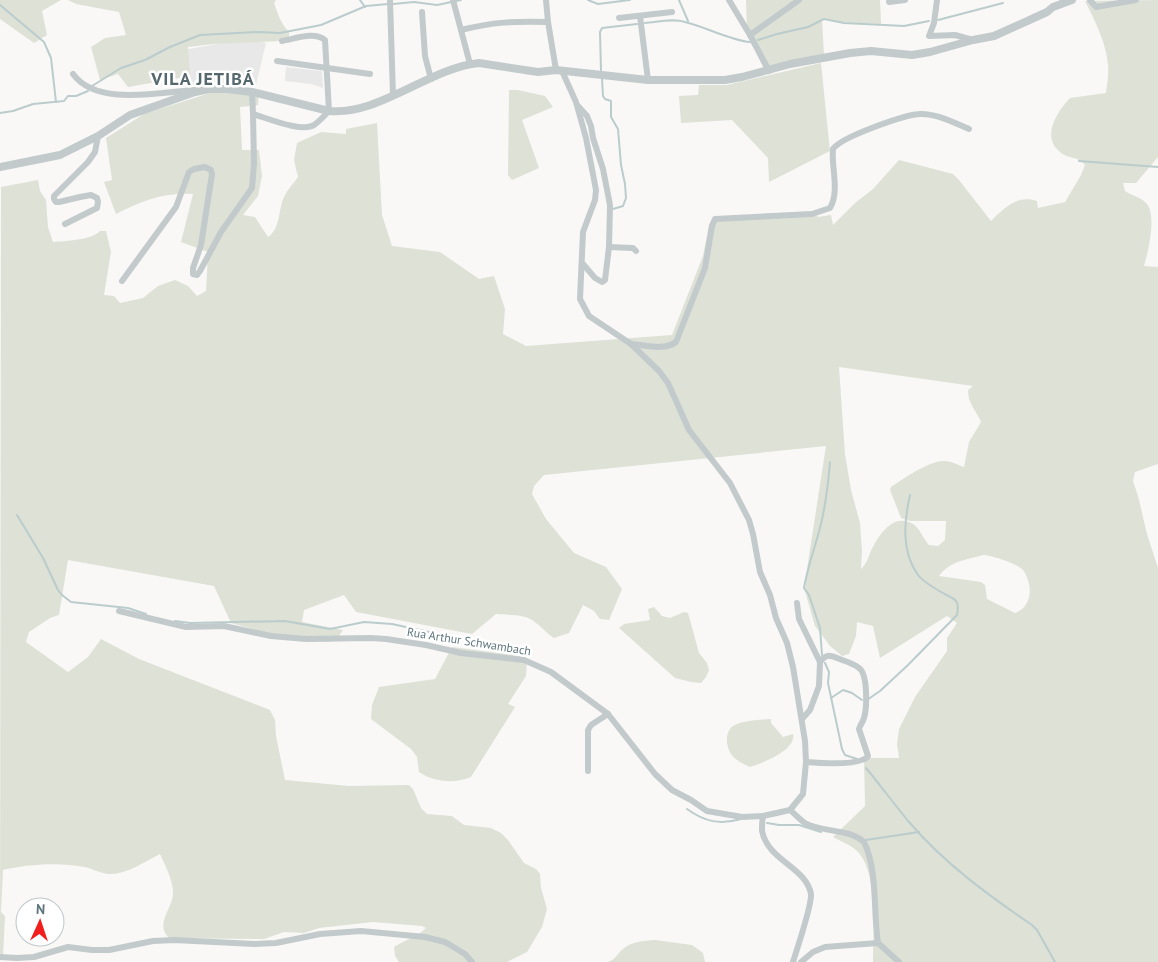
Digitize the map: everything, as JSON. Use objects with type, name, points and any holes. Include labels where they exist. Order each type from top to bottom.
[{"type":"street","points":[[390,0],[393,95]]},
{"type":"street","points":[[453,0],[470,64]]},
{"type":"street","points":[[546,0],[548,22],[559,71],[591,126],[603,169],[610,205],[609,247],[604,280],[602,282],[595,278],[583,264]]},
{"type":"street","points":[[729,0],[769,71]]},
{"type":"street","points":[[750,35],[799,0]]},
{"type":"street","points":[[889,2],[905,0]]},
{"type":"street","points":[[937,0],[934,23],[929,36],[955,35],[973,40]]},
{"type":"street","points":[[73,74],[89,88],[105,93],[154,94],[227,89],[252,92],[329,111],[347,112],[470,64],[493,65],[538,72],[559,71],[648,80],[725,80],[769,71],[790,64],[850,53],[871,51],[912,55],[994,36],[1047,12],[1053,7],[1072,0]]},
{"type":"street","points":[[1090,0],[1096,7],[1136,0]]},
{"type":"street","points":[[422,12],[426,56],[431,79]]},
{"type":"street","points":[[619,18],[672,12]]},
{"type":"street","points":[[640,16],[648,80]]},
{"type":"street","points":[[461,30],[487,23],[509,21],[548,22]]},
{"type":"street","points":[[253,114],[302,128],[314,125],[329,111],[326,44],[322,37],[310,36],[282,41]]},
{"type":"street","points":[[277,61],[370,74]]},
{"type":"street","points":[[0,167],[60,155],[98,136],[130,115],[209,89]]},
{"type":"street","points":[[122,281],[176,207],[189,172],[205,166],[211,170],[212,174],[201,245],[193,268],[193,274],[196,275],[200,272],[221,232],[252,188],[254,163],[252,92]]},
{"type":"street","points":[[576,102],[590,155],[596,190],[595,200],[583,232],[580,299],[589,316],[631,344],[659,371],[668,383],[689,430],[730,484],[749,520],[760,572],[768,588],[776,618],[787,643],[802,719],[806,762],[803,794],[790,810],[805,823],[845,833],[860,838],[864,842],[874,882],[875,925],[878,943],[899,962]]},
{"type":"street","points":[[631,344],[665,347],[672,346],[676,342],[705,268],[712,226],[715,219],[812,214],[830,208],[833,204],[834,190],[832,149],[837,144],[867,130],[899,119],[922,114],[946,119],[969,129]]},
{"type":"street","points":[[65,224],[97,208],[97,198],[91,195],[59,202],[54,200],[54,196],[93,156],[97,147],[98,136]]},
{"type":"street","points":[[609,247],[633,248],[636,251]]},
{"type":"street","points":[[798,604],[799,619],[820,662],[819,686],[810,710],[802,719]]},
{"type":"street","name":"Rua Arthur Schwambach","points":[[119,611],[186,626],[224,626],[271,636],[306,639],[379,638],[470,654],[524,660],[551,672],[608,714],[655,774],[672,790],[707,811],[742,817],[763,816],[790,810]]},
{"type":"street","points":[[806,762],[845,763],[864,760],[868,756],[859,729],[864,718],[866,685],[863,672],[855,665],[830,656],[824,657],[820,662]]},
{"type":"street","points":[[588,770],[588,730],[591,725],[608,714]]},
{"type":"street","points":[[763,816],[762,830],[766,842],[778,858],[804,879],[811,896],[793,962]]},
{"type":"street","points":[[0,957],[34,957],[68,947],[109,950],[160,941],[254,944],[320,934],[362,931],[425,937],[445,942],[464,954],[472,962]]},
{"type":"street","points":[[800,962],[813,952],[825,947],[878,943]]},
{"type":"shaded area","points":[[0,0],[61,0],[42,11],[47,35],[34,43],[0,19]]},
{"type":"shaded area","points":[[68,0],[276,0],[274,3],[278,15],[289,32],[289,37],[280,41],[188,47],[190,76],[128,87],[118,74],[100,80],[91,47],[105,38],[126,35],[119,12],[76,4]]},
{"type":"shaded area","points":[[746,0],[880,0],[881,24],[822,20],[824,55],[764,69],[747,33]]},
{"type":"shaded area","points":[[1158,0],[1158,157],[1136,183],[1123,183],[1125,191],[1143,200],[1149,207],[1151,233],[1144,266],[1158,267],[1158,464],[1135,472],[1133,481],[1158,568],[1158,962],[873,962],[874,920],[869,874],[864,861],[857,851],[833,837],[865,806],[864,758],[899,758],[897,744],[899,729],[915,697],[947,651],[947,638],[957,623],[947,616],[880,658],[873,626],[857,622],[856,636],[849,654],[842,656],[830,646],[815,626],[805,591],[826,446],[544,475],[534,486],[532,494],[546,519],[574,553],[606,567],[622,589],[609,620],[600,619],[594,611],[583,605],[569,633],[554,638],[532,620],[520,616],[496,614],[472,634],[356,612],[344,595],[304,610],[302,622],[343,630],[337,639],[329,642],[304,640],[267,633],[231,623],[214,586],[68,560],[59,615],[50,618],[29,632],[26,642],[68,672],[88,657],[101,639],[139,659],[270,710],[275,720],[276,736],[285,780],[349,786],[409,785],[413,789],[421,808],[427,814],[452,816],[464,825],[491,828],[501,833],[524,863],[536,869],[540,874],[541,888],[547,909],[542,927],[527,952],[507,962],[399,962],[395,956],[394,947],[426,928],[422,926],[373,922],[319,928],[304,933],[284,932],[264,939],[169,938],[163,928],[165,917],[172,901],[173,890],[169,874],[160,854],[123,872],[107,874],[74,865],[33,865],[3,870],[1,912],[5,916],[3,957],[0,953],[1,187],[38,180],[40,191],[46,200],[48,227],[53,242],[85,238],[100,231],[106,231],[111,252],[104,295],[114,296],[120,303],[143,298],[158,286],[175,280],[188,286],[197,296],[206,291],[208,252],[181,242],[193,194],[172,194],[153,198],[116,214],[104,182],[112,180],[106,138],[144,114],[213,92],[259,92],[258,105],[240,107],[242,150],[259,150],[262,176],[258,196],[243,215],[255,217],[268,237],[277,224],[285,194],[298,177],[294,160],[297,143],[321,132],[346,134],[346,129],[377,123],[382,215],[392,246],[440,252],[479,279],[494,276],[505,309],[503,334],[526,346],[672,335],[703,256],[712,219],[814,211],[818,217],[831,215],[833,225],[855,203],[873,189],[899,160],[953,174],[991,221],[1011,204],[1023,199],[1037,201],[1038,208],[1065,202],[1085,165],[1079,160],[1064,155],[1055,147],[1051,132],[1053,125],[1060,110],[1070,98],[1106,93],[1108,79],[1105,48],[1100,32],[1085,1]],"holes":[[[839,367],[973,386],[968,390],[968,395],[981,422],[969,442],[964,467],[947,461],[932,464],[902,479],[891,487],[890,490],[901,518],[910,521],[946,521],[945,540],[938,546],[929,545],[918,528],[913,524],[906,521],[895,522],[881,535],[861,569],[860,523],[851,490],[845,454]],[[983,555],[1004,560],[1023,570],[1030,588],[1030,594],[1025,606],[1021,610],[1015,613],[987,599],[985,585],[981,582],[939,576],[953,564]]]},
{"type":"shaded area","points":[[246,39],[266,43],[256,85],[208,82],[189,86],[183,50]]},
{"type":"shaded area","points":[[821,63],[830,151],[769,182],[768,158],[732,120],[681,123],[679,96],[698,95],[699,85],[727,85]]},
{"type":"shaded area","points":[[286,67],[322,71],[323,88],[311,84],[285,81]]},
{"type":"shaded area","points":[[509,90],[545,96],[553,107],[522,120],[539,168],[512,180],[508,175]]},
{"type":"shaded area","points":[[654,607],[662,616],[670,618],[684,612],[688,613],[699,653],[707,663],[709,670],[701,683],[675,678],[619,628],[624,624],[650,620],[648,609]]},
{"type":"shaded area","points":[[452,647],[523,656],[527,660],[526,676],[508,704],[515,707],[471,777],[458,781],[444,781],[431,778],[419,772],[417,757],[411,749],[371,719],[372,705],[379,687],[435,679]]},
{"type":"shaded area","points":[[771,719],[771,723],[783,737],[793,734],[793,740],[785,750],[750,767],[731,754],[727,738],[732,727],[743,722]]},
{"type":"shaded area","points":[[655,940],[692,945],[703,953],[705,962],[608,962],[631,944]]},
{"type":"waterway","points":[[360,0],[365,7]]},
{"type":"waterway","points":[[393,4],[414,2],[437,5],[461,0]]},
{"type":"waterway","points":[[588,0],[598,4],[630,0]]},
{"type":"waterway","points":[[679,0],[688,21]]},
{"type":"waterway","points":[[938,20],[1003,3]]},
{"type":"waterway","points":[[92,86],[121,68],[145,60],[200,35],[258,32],[280,33],[321,25],[366,6],[388,4]]},
{"type":"waterway","points":[[0,5],[44,42],[51,58],[56,102]]},
{"type":"waterway","points":[[758,40],[808,27],[824,19],[844,23],[904,26],[929,21]]},
{"type":"waterway","points":[[645,23],[670,20],[680,21],[750,42]]},
{"type":"waterway","points":[[601,71],[600,32],[602,28],[637,24]]},
{"type":"waterway","points":[[602,79],[603,96],[611,101],[611,117],[618,129],[621,165],[625,184],[626,198],[623,206],[613,209]]},
{"type":"waterway","points":[[0,113],[33,104],[64,101],[68,96],[76,96],[88,91]]},
{"type":"waterway","points":[[1079,161],[1158,167]]},
{"type":"waterway","points":[[822,655],[820,628],[809,595],[804,588],[823,517],[830,462]]},
{"type":"waterway","points":[[867,700],[880,691],[908,665],[957,615],[957,602],[921,579],[909,556],[906,546],[905,526],[910,495]]},
{"type":"waterway","points":[[17,515],[43,558],[58,590],[71,602],[128,608],[146,614]]},
{"type":"waterway","points":[[175,621],[190,623],[285,621],[330,629],[364,622],[392,624],[475,642]]},
{"type":"waterway","points":[[825,663],[829,672],[828,683],[842,749],[845,755],[857,759]]},
{"type":"waterway","points":[[831,698],[843,690],[852,693],[862,700]]},
{"type":"waterway","points":[[866,768],[909,822],[937,851],[967,878],[1037,930],[1055,962]]},
{"type":"waterway","points":[[687,809],[700,817],[713,821],[726,822],[741,819]]},
{"type":"waterway","points":[[767,823],[799,825],[821,832]]},
{"type":"waterway","points":[[866,840],[919,832]]},
{"type":"district","name":"VILA JETIBÁ","points":[[203,78]]}]
